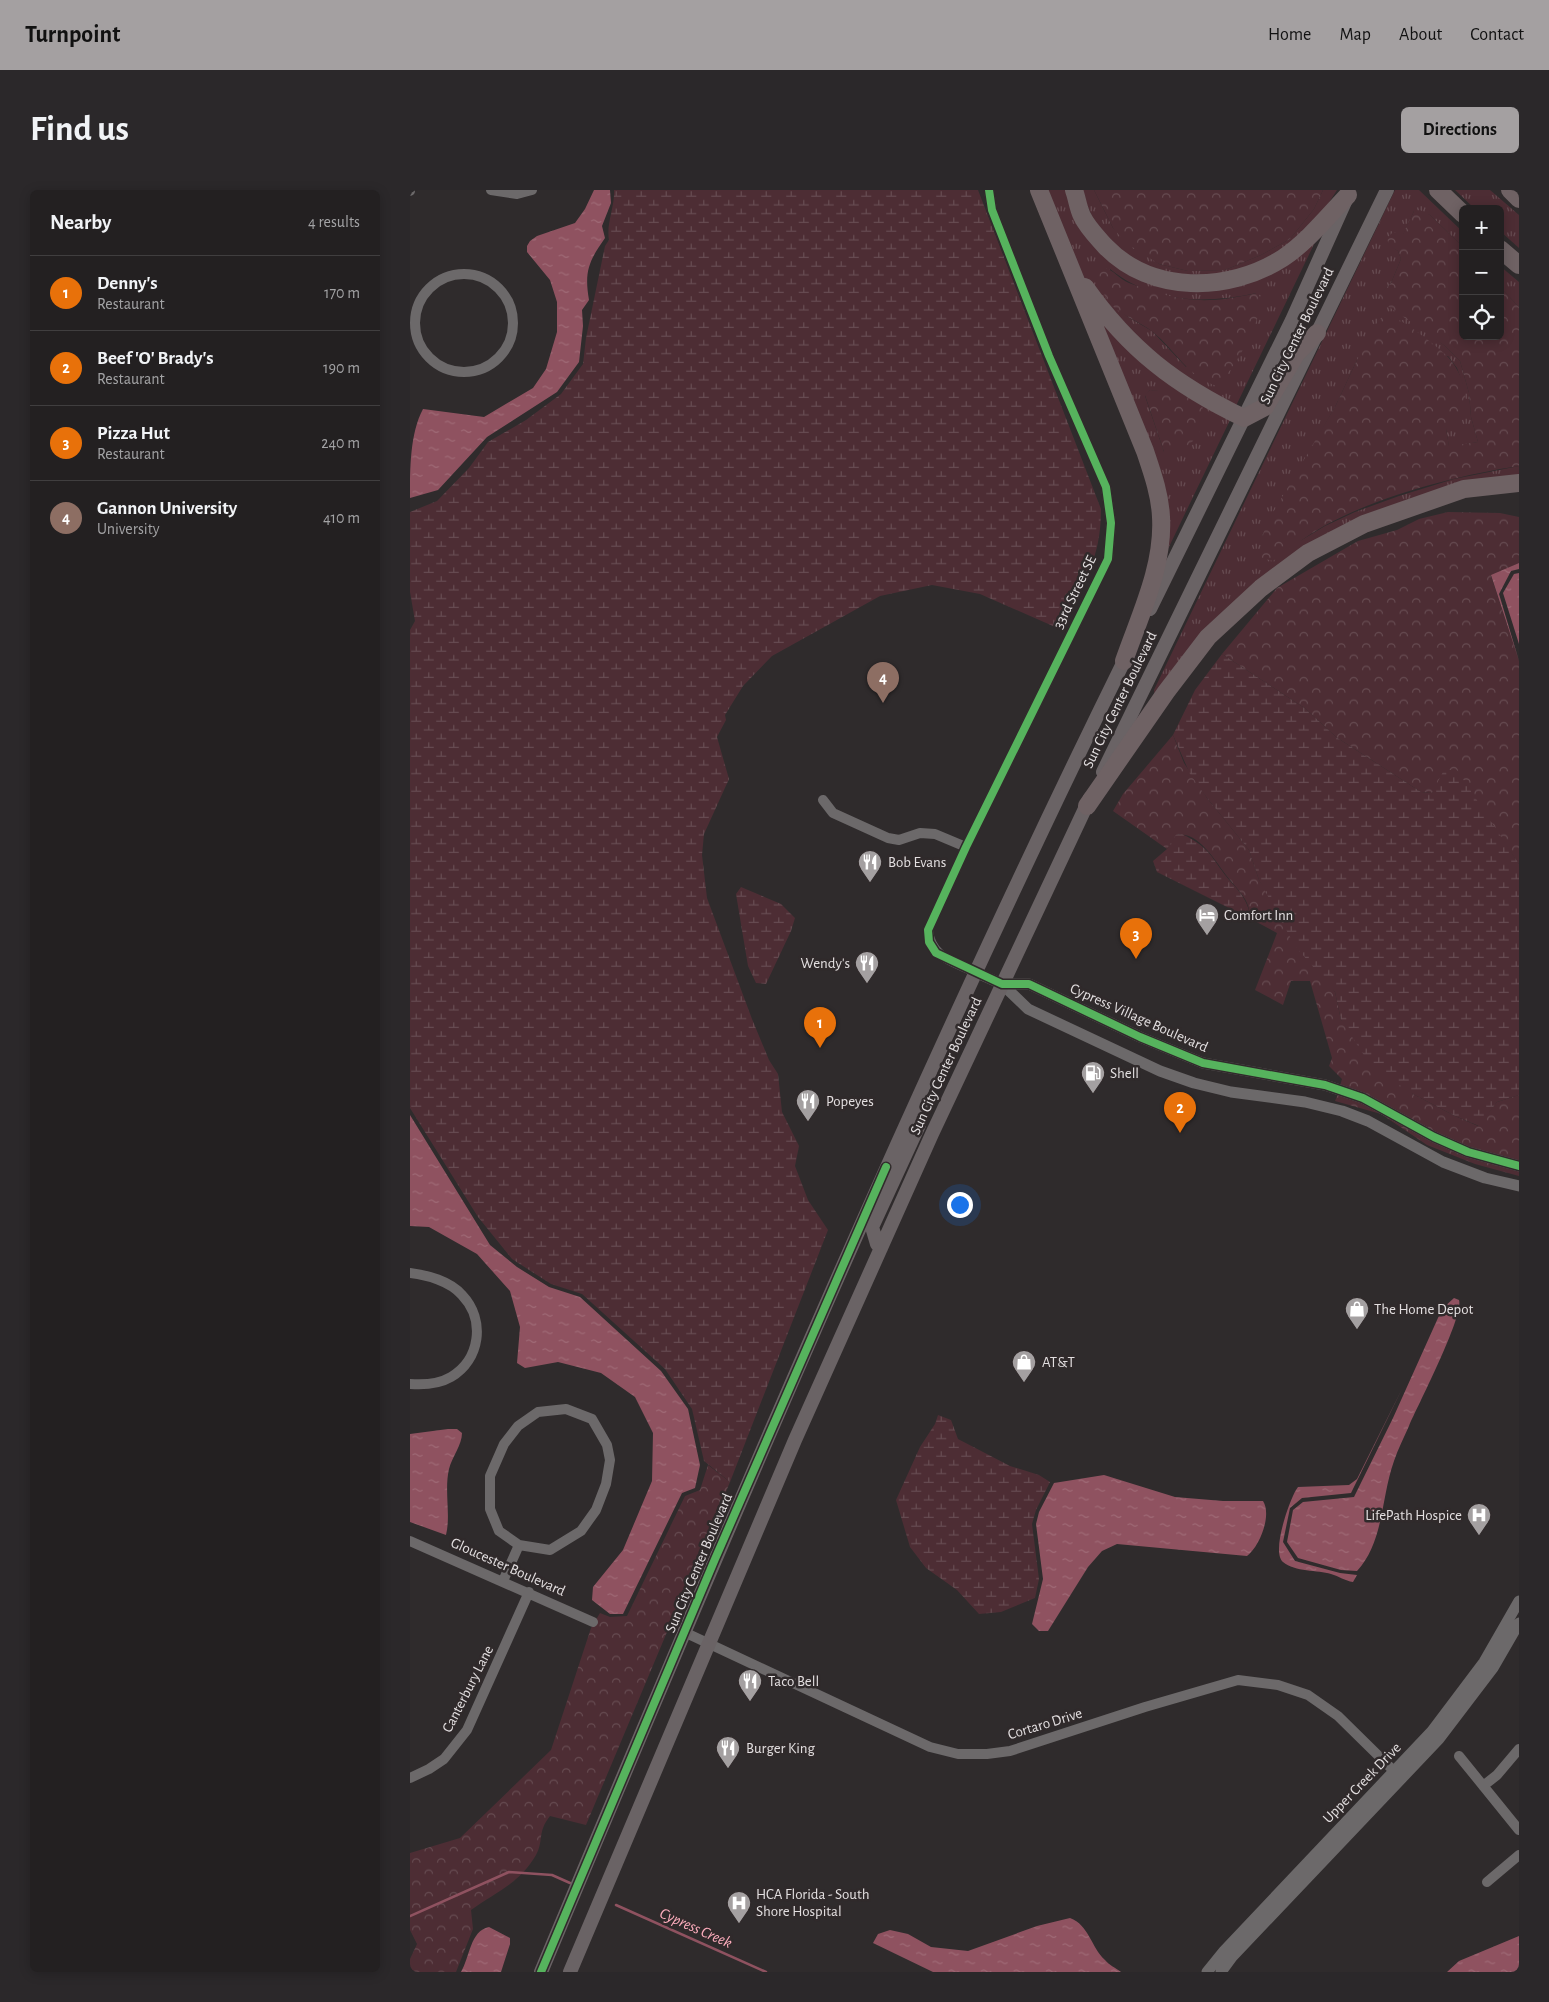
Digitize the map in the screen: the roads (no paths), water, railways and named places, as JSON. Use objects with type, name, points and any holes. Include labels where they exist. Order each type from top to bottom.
[{"type":"highway","points":[[1039,190],[1145,451],[1156,485],[1161,518],[1157,566],[1124,660]]},
{"type":"highway","points":[[1074,190],[1082,216],[1096,236],[1119,260],[1142,273],[1164,281],[1206,284],[1244,277],[1283,258],[1310,234],[1350,192]]},
{"type":"highway","points":[[1438,190],[1459,210]]},
{"type":"highway","points":[[1510,190],[1519,199]]},
{"type":"highway","points":[[1501,250],[1519,265]]},
{"type":"highway","points":[[1067,262],[1101,310],[1133,345],[1189,390],[1244,418],[1265,407],[1296,354],[1317,332]]},
{"type":"highway","points":[[1087,806],[1166,692],[1208,637],[1261,588],[1308,553],[1364,524],[1464,489],[1519,483]]},
{"type":"main road","name":"Sun City Center Boulevard","points":[[570,1972],[708,1642],[881,1248],[1002,984],[1387,190]]},
{"type":"main road","name":"Sun City Center Boulevard","points":[[541,1972],[684,1632],[849,1251],[974,972],[1124,660],[1244,418],[1350,192]]},
{"type":"main road","points":[[881,1248],[877,1244],[872,1227],[919,1125],[922,1088]]},
{"type":"street","points":[[491,190],[517,194],[532,190]]},
{"type":"street","name":"33rd Street SE","points":[[974,972],[936,953],[929,942],[928,930],[966,847],[1108,559],[1111,523],[1106,487],[1046,347],[992,210],[989,190]]},
{"type":"street","points":[[475,273],[495,283],[509,300],[514,322],[509,344],[496,362],[476,372],[453,372],[433,362],[419,345],[414,323],[414,299],[432,283],[452,274],[475,273]]},
{"type":"street","points":[[823,800],[833,813],[888,838],[899,840],[920,834],[935,834],[966,847]]},
{"type":"street","points":[[974,972],[1002,984],[1028,1009],[1160,1071],[1194,1083],[1231,1092],[1305,1102],[1342,1111],[1368,1121],[1442,1162],[1485,1178],[1519,1186]]},
{"type":"street","name":"Cypress Village Boulevard","points":[[1002,984],[1029,984],[1140,1037],[1203,1063],[1325,1085],[1363,1098],[1434,1137],[1468,1152],[1519,1166]]},
{"type":"street","points":[[410,1273],[442,1281],[462,1294],[472,1309],[478,1325],[476,1347],[466,1365],[451,1378],[433,1384],[410,1384]]},
{"type":"street","points":[[566,1409],[592,1420],[607,1445],[610,1460],[606,1484],[596,1510],[581,1531],[550,1550],[518,1545],[499,1531],[490,1509],[490,1476],[504,1444],[518,1426],[538,1412],[566,1409]]},
{"type":"street","name":"Gloucester Boulevard","points":[[410,1541],[529,1592],[593,1622]]},
{"type":"street","points":[[503,1581],[518,1545]]},
{"type":"street","name":"Canterbury Lane","points":[[410,1778],[444,1759],[456,1747],[467,1730],[529,1592]]},
{"type":"street","name":"Upper Creek Drive","points":[[1221,1972],[1397,1775],[1484,1662],[1519,1601]]},
{"type":"street","name":"Upper Creek Drive","points":[[1207,1972],[1237,1936],[1397,1775],[1439,1739],[1470,1700],[1519,1623]]},
{"type":"street","name":"Cortaro Drive","points":[[684,1632],[930,1747],[958,1754],[986,1754],[1010,1751],[1146,1707],[1238,1680],[1278,1685],[1308,1695],[1338,1716],[1397,1775]]},
{"type":"street","points":[[1483,1786],[1497,1775],[1519,1749]]},
{"type":"street","points":[[1459,1756],[1519,1830]]},
{"type":"street","points":[[1487,1882],[1519,1855]]},
{"type":"water","points":[[594,190],[610,190],[611,203],[602,226],[605,238],[595,253],[589,267],[587,281],[589,300],[582,310],[583,326],[579,362],[557,392],[487,437],[438,490],[410,498],[413,440],[423,409],[484,417],[533,388],[546,369],[557,332],[557,302],[550,280],[527,252],[527,246],[537,236],[575,223],[585,209]]},
{"type":"water","points":[[1519,563],[1519,569],[1511,571],[1499,594],[1519,661],[1491,575]]},
{"type":"water","points":[[1519,573],[1519,644],[1503,593],[1514,574]]},
{"type":"water","points":[[410,1115],[490,1245],[517,1267],[549,1287],[580,1297],[661,1371],[688,1409],[700,1465],[695,1488],[682,1493],[623,1614],[610,1614],[592,1600],[593,1587],[623,1550],[652,1481],[653,1433],[635,1397],[601,1373],[558,1362],[525,1368],[517,1363],[520,1327],[510,1291],[477,1254],[429,1227],[410,1226]]},
{"type":"water","points":[[1454,1298],[1459,1300],[1459,1309],[1455,1323],[1396,1457],[1377,1533],[1366,1559],[1357,1571],[1341,1570],[1298,1558],[1287,1542],[1293,1510],[1303,1502],[1354,1497],[1393,1418],[1442,1309]]},
{"type":"water","points":[[1402,1389],[1351,1493],[1302,1498],[1290,1508],[1283,1542],[1295,1561],[1340,1573],[1357,1575],[1353,1582],[1331,1574],[1294,1568],[1283,1562],[1280,1557],[1279,1548],[1282,1527],[1289,1505],[1298,1487],[1349,1485],[1357,1479]]},
{"type":"water","points":[[457,1429],[462,1433],[449,1469],[446,1535],[410,1522],[410,1434]]},
{"type":"water","points":[[1104,1475],[1175,1497],[1223,1501],[1263,1501],[1266,1514],[1263,1530],[1256,1545],[1247,1556],[1117,1544],[1102,1551],[1088,1567],[1048,1631],[1039,1631],[1032,1624],[1043,1579],[1036,1524],[1039,1512],[1054,1483]]},
{"type":"water","points":[[1070,1918],[1082,1926],[1100,1955],[1121,1972],[933,1972],[873,1943],[878,1934],[890,1930],[908,1934],[931,1947],[968,1951],[1037,1926]]},
{"type":"water","points":[[489,1927],[510,1938],[510,1944],[501,1972],[461,1972],[474,1939],[483,1929]]},
{"type":"water","points":[[1519,1936],[1519,1972],[1447,1972],[1459,1961]]},
{"type":"waterway","name":"Cypress Creek","points":[[410,1916],[509,1872],[552,1875],[570,1883]]},
{"type":"waterway","name":"Cypress Creek","points":[[616,1905],[766,1972]]},
{"type":"place","name":"Gannon University","points":[[883,703]]},
{"type":"place","name":"Bob Evans","points":[[870,883]]},
{"type":"place","name":"Comfort Inn","points":[[1207,936]]},
{"type":"place","name":"Pizza Hut","points":[[1136,959]]},
{"type":"place","name":"Wendy's","points":[[867,984]]},
{"type":"place","name":"Denny's","points":[[820,1048]]},
{"type":"place","name":"Shell","points":[[1093,1094]]},
{"type":"place","name":"Popeyes","points":[[808,1122]]},
{"type":"place","name":"Beef 'O' Brady's","points":[[1180,1133]]},
{"type":"place","name":"The Home Depot","points":[[1357,1330]]},
{"type":"place","name":"AT&T","points":[[1024,1383]]},
{"type":"place","name":"LifePath Hospice","points":[[1479,1536]]},
{"type":"place","name":"Taco Bell","points":[[750,1702]]},
{"type":"place","name":"Burger King","points":[[728,1769]]},
{"type":"place","name":"HCA Florida - South Shore Hospital","points":[[739,1924]]}]
